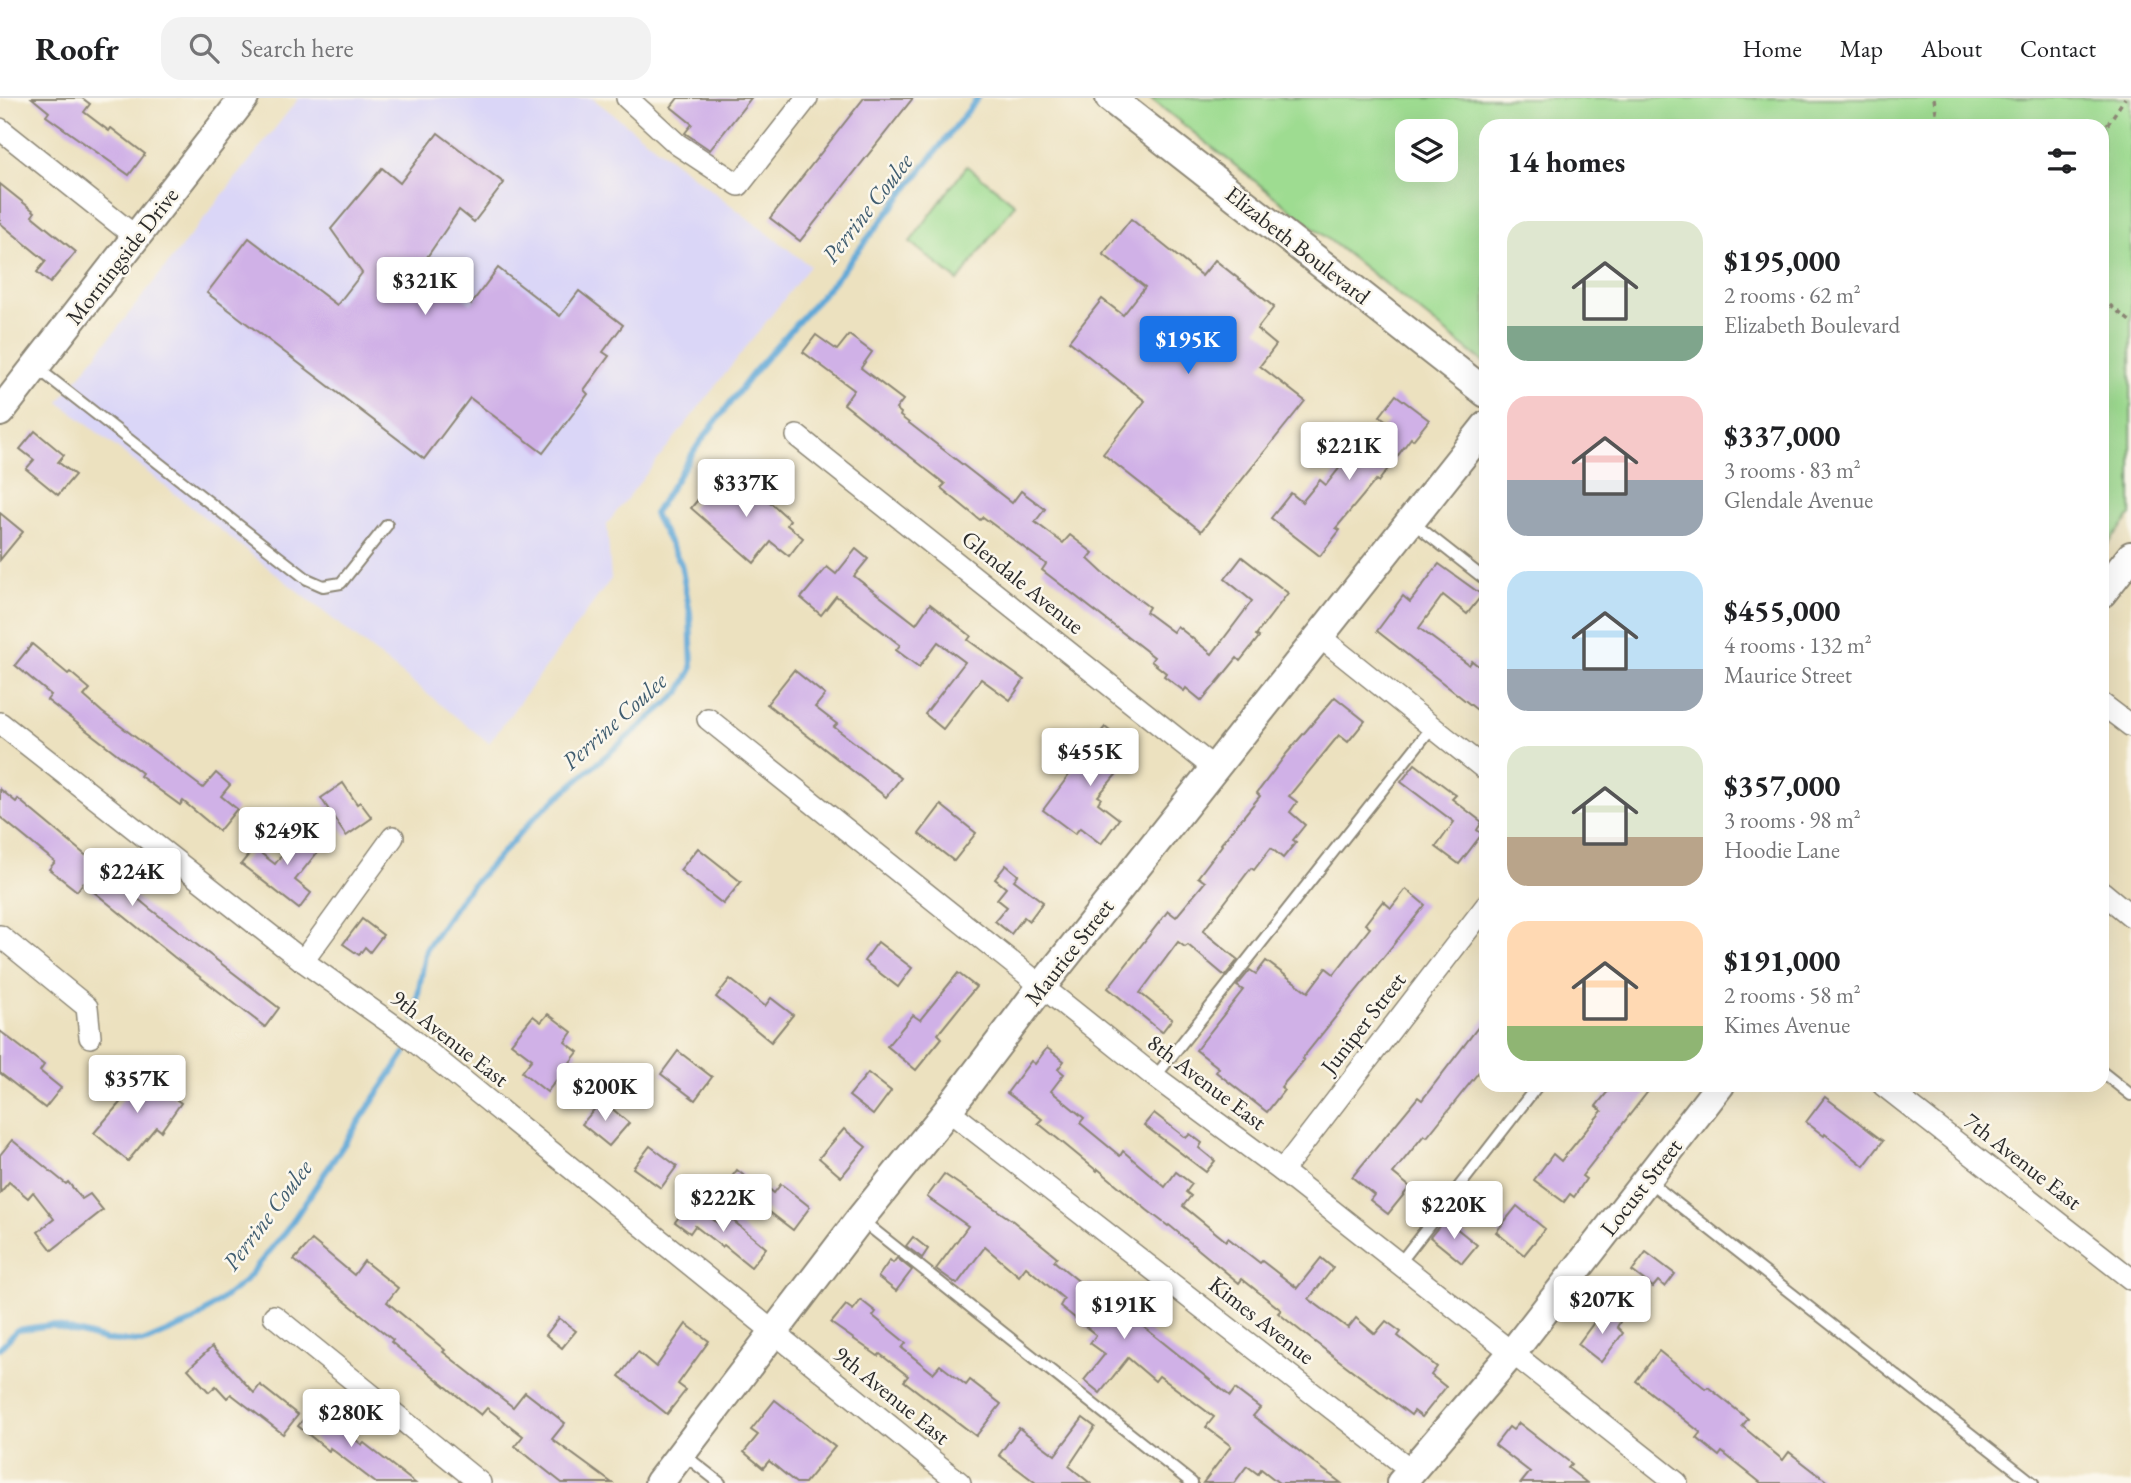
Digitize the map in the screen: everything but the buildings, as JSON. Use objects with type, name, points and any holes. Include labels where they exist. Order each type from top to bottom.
[{"type":"street","name":"Morningside Drive","points":[[0,412],[244,98]]},
{"type":"street","points":[[627,98],[677,145],[739,184],[807,98]]},
{"type":"street","name":"Elizabeth Boulevard","points":[[1110,98],[1479,388]]},
{"type":"street","points":[[0,129],[137,238]]},
{"type":"street","name":"Maurice Street","points":[[659,1483],[1042,986],[1479,435]]},
{"type":"street","name":"Glendale Avenue","points":[[797,436],[1215,769]]},
{"type":"street","points":[[2109,584],[2131,556]]},
{"type":"street","points":[[1320,637],[1479,764]]},
{"type":"street","points":[[2109,709],[2131,726]]},
{"type":"street","name":"8th Avenue East","points":[[708,719],[1156,1077],[1282,1171],[1677,1483]]},
{"type":"street","name":"9th Avenue East","points":[[0,723],[303,961],[403,1031],[960,1483]]},
{"type":"street","points":[[303,961],[393,837]]},
{"type":"street","points":[[2109,898],[2131,916]]},
{"type":"street","name":"Juniper Street","points":[[1282,1171],[1479,915]]},
{"type":"street","points":[[0,936],[87,1007],[90,1037]]},
{"type":"street","name":"Locust Street","points":[[1410,1476],[1512,1353],[1715,1092]]},
{"type":"street","name":"7th Avenue East","points":[[1892,1092],[2131,1279]]},
{"type":"street","name":"Kimes Avenue","points":[[948,1110],[1410,1476]]},
{"type":"street","points":[[274,1316],[480,1483]]},
{"type":"lane","points":[[36,367],[307,579],[323,586],[341,583],[387,525]]},
{"type":"lane","points":[[1411,520],[1479,574]]},
{"type":"lane","points":[[1156,1077],[1432,727]]},
{"type":"lane","points":[[2109,1078],[2131,1095]]},
{"type":"lane","points":[[1399,1264],[1533,1092]]},
{"type":"lane","points":[[1647,1179],[2033,1483]]},
{"type":"lane","points":[[860,1219],[1192,1483]]},
{"type":"lane","points":[[682,1453],[720,1483]]},
{"type":"path","points":[[1934,98],[1937,119]]},
{"type":"path","points":[[2109,122],[2125,98]]},
{"type":"path","points":[[2109,305],[2131,322]]},
{"type":"shaded area","points":[[299,98],[592,98],[810,266],[607,524],[611,579],[489,743],[59,402]]},
{"type":"green space","points":[[1150,98],[2131,98],[2131,515],[2109,543],[2109,119],[1479,119],[1479,358]]},
{"type":"green space","points":[[967,166],[1015,204],[958,281],[910,242]]},
{"type":"waterway","name":"Perrine Coulee","points":[[414,1018],[426,949],[463,895],[538,814],[679,693],[692,669],[690,613],[681,564],[654,514],[698,445],[753,373],[835,280],[978,98]]},
{"type":"waterway","name":"Perrine Coulee","points":[[0,1348],[17,1330],[51,1325],[105,1340],[145,1342],[194,1321],[245,1281],[286,1231],[405,1053]]}]
